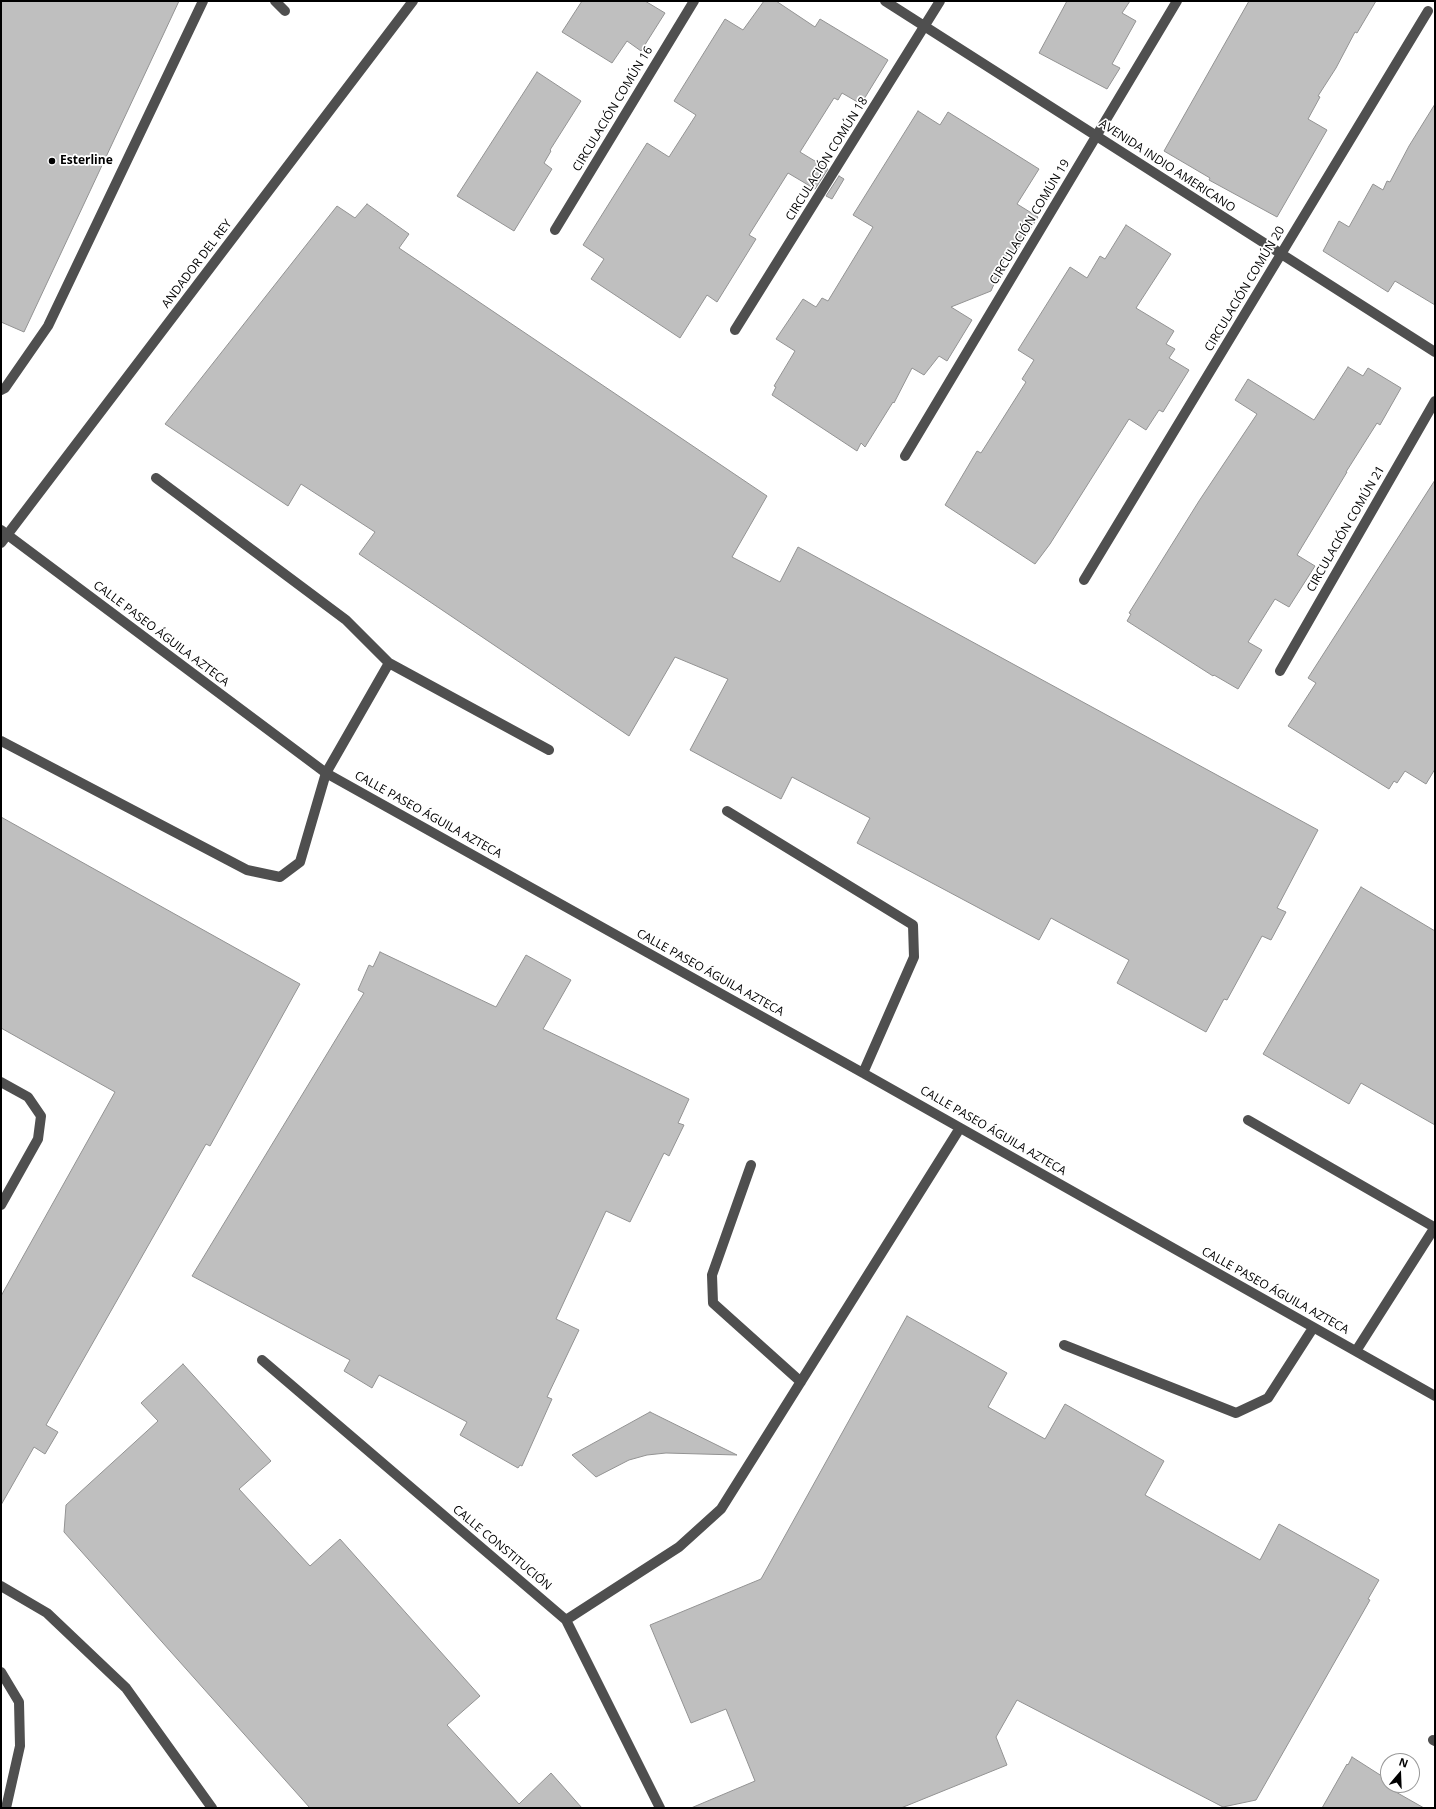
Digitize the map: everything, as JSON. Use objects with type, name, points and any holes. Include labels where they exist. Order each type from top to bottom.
[{"type":"street","points":[[1,390],[5,388],[48,326],[203,1]]},
{"type":"street","points":[[275,1],[285,11]]},
{"type":"street","name":"ANDADOR DEL REY","points":[[3,536],[413,1]]},
{"type":"street","name":"CIRCULACIÓN COMÚN 16","points":[[555,230],[694,1]]},
{"type":"street","name":"AVENIDA INDIO AMERICANO","points":[[885,1],[1435,352]]},
{"type":"street","name":"CIRCULACIÓN COMÚN 18","points":[[735,330],[940,1]]},
{"type":"street","name":"CIRCULACIÓN COMÚN 19","points":[[905,456],[1177,1]]},
{"type":"street","name":"CIRCULACIÓN COMÚN 20","points":[[1084,580],[1428,10]]},
{"type":"street","name":"CIRCULACIÓN COMÚN 21","points":[[1280,671],[1435,401]]},
{"type":"street","points":[[156,478],[346,620],[389,663],[548,750]]},
{"type":"street","name":"CALLE PASEO ÁGUILA AZTECA","points":[[3,536],[326,773],[863,1073],[1435,1396]]},
{"type":"street","points":[[1,741],[247,870],[280,877],[300,862],[326,773],[389,663]]},
{"type":"street","points":[[727,811],[913,925],[914,957],[863,1073]]},
{"type":"street","points":[[1,1082],[28,1097],[41,1116],[38,1139],[1,1205]]},
{"type":"street","points":[[1248,1120],[1435,1227],[1356,1351]]},
{"type":"street","points":[[566,1620],[679,1548],[721,1509],[960,1128]]},
{"type":"street","points":[[751,1165],[712,1275],[713,1303],[801,1382]]},
{"type":"street","points":[[1064,1345],[1236,1413],[1268,1398],[1313,1328]]},
{"type":"street","name":"CALLE CONSTITUCIÓN","points":[[262,1360],[566,1620],[660,1808]]},
{"type":"street","points":[[1,1586],[47,1613],[126,1688],[212,1808]]},
{"type":"street","points":[[1,1672],[19,1702],[20,1746],[6,1808]]},
{"type":"building","name":"Esterline","points":[[1,1],[179,1],[24,332],[1,322]]},
{"type":"building","points":[[582,1],[645,1],[665,13],[641,51],[627,41],[612,63],[562,32]]},
{"type":"building","points":[[764,1],[776,1],[815,27],[820,19],[888,60],[861,104],[842,93],[838,100],[834,98],[800,152],[828,169],[815,189],[788,173],[749,235],[756,239],[717,302],[707,295],[680,338],[591,279],[604,259],[583,245],[647,143],[669,157],[696,115],[674,101],[725,19],[743,30]]},
{"type":"building","points":[[1067,1],[1130,1],[1122,13],[1136,21],[1112,64],[1120,68],[1107,89],[1039,53]]},
{"type":"building","points":[[1249,1],[1376,1],[1357,33],[1355,32],[1336,68],[1318,96],[1320,97],[1308,119],[1327,130],[1277,217],[1209,180],[1210,178],[1164,151]]},
{"type":"building","points":[[537,72],[581,101],[550,150],[551,151],[544,163],[552,169],[514,231],[457,196]]},
{"type":"building","points":[[1435,104],[1435,305],[1395,281],[1388,292],[1323,251],[1339,221],[1349,227],[1373,184],[1383,190],[1387,181],[1390,182],[1409,146]]},
{"type":"building","points":[[918,111],[940,125],[948,112],[1039,169],[1017,204],[1038,217],[1012,258],[1007,254],[991,291],[951,307],[972,320],[947,361],[939,356],[924,375],[912,368],[894,403],[893,402],[865,447],[861,443],[857,451],[772,395],[776,387],[774,386],[795,351],[776,339],[803,299],[816,307],[822,298],[828,301],[873,227],[853,215]]},
{"type":"building","points":[[839,176],[844,179],[832,199],[826,196]]},
{"type":"building","points":[[367,204],[409,234],[399,248],[767,496],[732,557],[780,582],[798,547],[1318,830],[1277,908],[1286,912],[1271,940],[1262,936],[1227,1000],[1224,999],[1206,1032],[1117,983],[1129,960],[1051,918],[1039,940],[857,843],[870,818],[792,777],[781,799],[690,750],[728,679],[675,657],[629,736],[359,554],[375,532],[301,484],[288,506],[165,424],[337,206],[355,218]]},
{"type":"building","points":[[1126,225],[1171,254],[1136,308],[1174,331],[1166,344],[1175,349],[1169,358],[1189,370],[1163,412],[1159,410],[1146,430],[1129,419],[1050,544],[1035,564],[945,505],[977,451],[981,453],[1026,382],[1022,379],[1034,360],[1018,350],[1070,267],[1087,278],[1100,256],[1105,259]]},
{"type":"building","points":[[1348,367],[1363,376],[1368,368],[1401,388],[1380,425],[1377,423],[1346,472],[1297,555],[1315,566],[1289,607],[1275,599],[1248,642],[1262,650],[1238,689],[1214,675],[1213,676],[1127,621],[1131,614],[1129,613],[1199,501],[1257,414],[1235,400],[1248,379],[1314,420]]},
{"type":"building","points":[[1435,480],[1435,769],[1426,784],[1405,771],[1397,783],[1394,781],[1389,789],[1288,726],[1316,683],[1308,678]]},
{"type":"building","points":[[1,817],[300,984],[210,1146],[206,1144],[46,1425],[58,1432],[45,1454],[34,1447],[1,1505],[1,1296],[115,1092],[1,1028]]},
{"type":"building","points":[[1361,887],[1435,931],[1435,1125],[1361,1083],[1349,1104],[1263,1054]]},
{"type":"building","points":[[380,952],[496,1007],[526,955],[571,980],[543,1029],[689,1099],[678,1123],[684,1125],[669,1156],[664,1153],[630,1222],[606,1211],[556,1319],[579,1330],[547,1397],[552,1399],[522,1466],[520,1465],[518,1468],[460,1435],[467,1422],[379,1375],[372,1388],[344,1371],[350,1360],[192,1276],[364,993],[358,990],[369,965],[373,967]]},
{"type":"building","points":[[907,1316],[1007,1373],[988,1407],[1045,1439],[1065,1404],[1164,1461],[1145,1495],[1260,1560],[1279,1524],[1379,1580],[1368,1599],[1370,1600],[1256,1800],[1223,1807],[1017,1700],[996,1737],[1007,1765],[901,1808],[691,1808],[755,1781],[726,1709],[691,1723],[650,1625],[761,1579]]},
{"type":"building","points":[[183,1364],[271,1461],[239,1489],[310,1566],[340,1539],[480,1696],[447,1725],[519,1804],[551,1773],[582,1808],[310,1808],[64,1532],[66,1505],[158,1421],[141,1403]]},
{"type":"building","points":[[650,1412],[737,1455],[666,1453],[647,1455],[629,1460],[596,1477],[572,1455]]},
{"type":"building","points":[[1352,1757],[1380,1775],[1380,1793],[1398,1793],[1424,1808],[1322,1808],[1347,1764],[1348,1765]]},
{"type":"place","name":"Esterline","points":[[52,161]]}]
